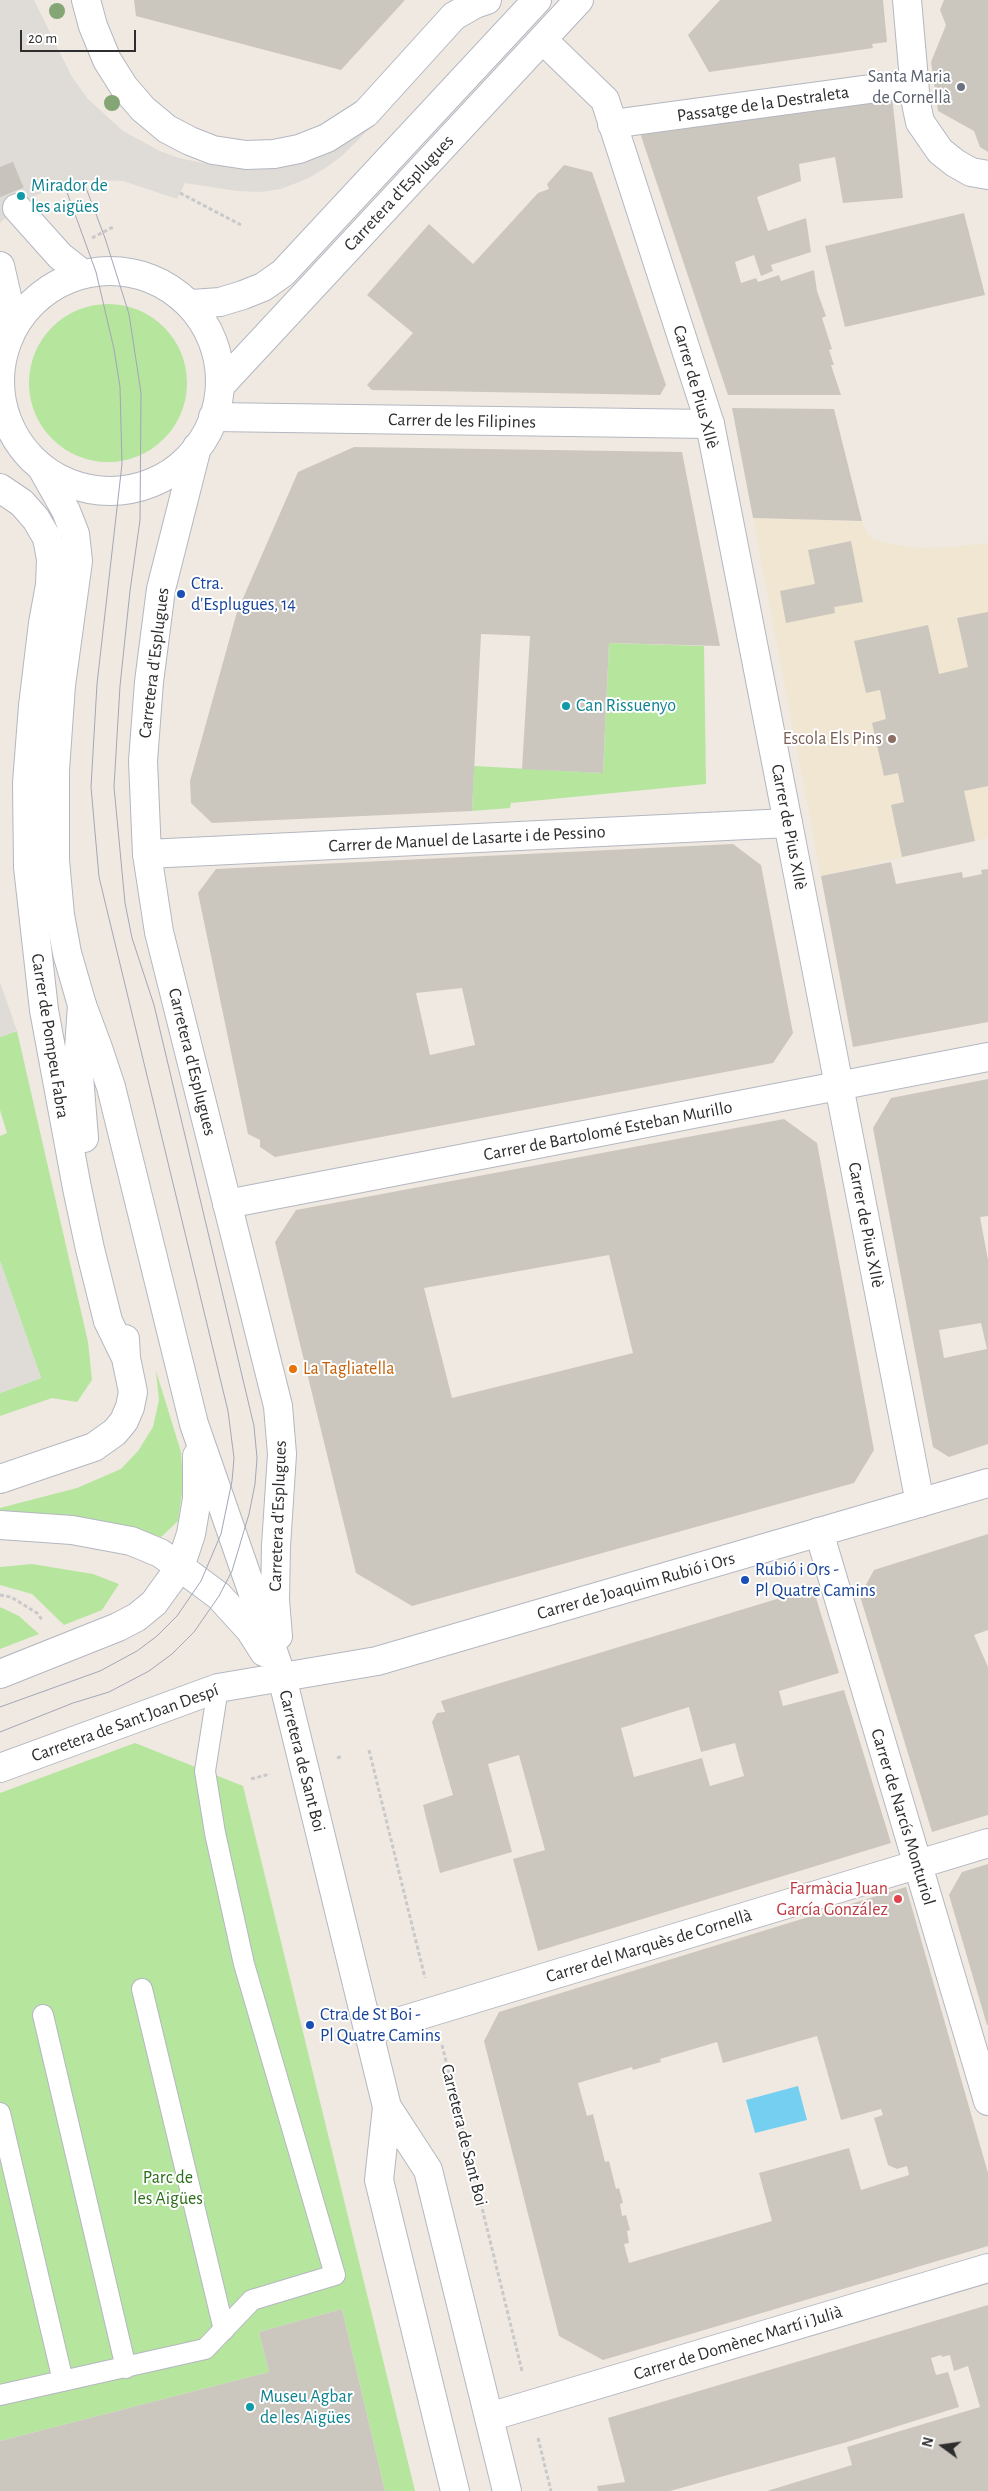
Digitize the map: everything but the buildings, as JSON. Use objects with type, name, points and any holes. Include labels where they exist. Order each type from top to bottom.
[{"type":"street","points":[[86,0],[93,26],[107,60],[124,87],[143,109],[167,129],[190,141],[214,150],[246,155],[274,154],[299,149],[327,138],[366,113],[454,16],[475,4],[487,0]]},
{"type":"street","name":"Carretera d'Esplugues","points":[[220,386],[579,0]]},
{"type":"street","points":[[907,0],[914,83],[920,122],[940,151],[955,163],[979,173]]},
{"type":"street","name":"Carretera d'Esplugues","points":[[192,304],[220,302],[243,295],[263,287],[284,273],[530,2]]},
{"type":"street","name":"Carrer de Pius XIIè","points":[[542,40],[605,100],[710,424],[920,1503]]},
{"type":"street","name":"Passatge de la Destraleta","points":[[612,124],[914,83]]},
{"type":"street","points":[[18,208],[60,256],[83,274]]},
{"type":"street","points":[[0,266],[14,327]]},
{"type":"street","points":[[117,272],[148,279],[171,289],[192,304],[209,333],[215,349],[220,386],[213,417],[206,435],[183,463],[158,480],[141,488],[119,492],[105,492],[70,484],[44,470],[23,451],[1,412],[1,366],[14,327],[30,304],[53,286],[83,274],[117,272]]},
{"type":"street","name":"Carrer de les Filipines","points":[[213,417],[710,424]]},
{"type":"street","name":"Carretera d'Esplugues","points":[[198,447],[161,589],[149,682],[143,761],[146,854],[159,932],[278,1406],[282,1454],[276,1546],[275,1600],[282,1677]]},
{"type":"street","name":"Carretera d'Esplugues","points":[[44,470],[75,534],[78,561],[61,685],[55,770],[55,860],[60,915],[67,953],[82,1005],[110,1087],[194,1424],[282,1677]]},
{"type":"street","name":"Carrer de Pompeu Fabra","points":[[0,488],[22,503],[36,519],[47,538],[51,558],[50,586],[43,623],[33,706],[27,783],[28,867],[44,1010],[77,1188],[108,1321],[126,1358]]},
{"type":"street","name":"Carrer de Pompeu Fabra","points":[[33,706],[55,770]]},
{"type":"street","name":"Carrer de Manuel de Lasarte i de Pessino","points":[[146,854],[788,823]]},
{"type":"street","name":"Carrer de Pompeu Fabra","points":[[0,1479],[94,1447],[115,1432],[127,1414],[133,1392],[126,1358],[124,1316],[103,1231],[83,1129],[78,1063],[82,1005]]},
{"type":"street","name":"Carrer de Bartolomé Esteban Murillo","points":[[227,1204],[988,1057]]},
{"type":"street","points":[[0,1674],[58,1652],[137,1617],[154,1603],[180,1567],[191,1534],[197,1499],[198,1462],[194,1424]]},
{"type":"street","name":"Carrer de Joaquim Rubió i Ors","points":[[282,1677],[377,1661],[988,1483]]},
{"type":"street","points":[[0,1525],[72,1530],[131,1541],[160,1553],[219,1596],[250,1630],[282,1677]]},
{"type":"street","name":"Carrer de Narcís Monturiol","points":[[819,1532],[988,2101]]},
{"type":"street","name":"Carretera de Sant Joan Despí","points":[[0,1768],[218,1688],[282,1677]]},
{"type":"street","name":"Carretera de Sant Boi","points":[[282,1677],[387,2107],[428,2170],[507,2491]]},
{"type":"street","name":"Carrer del Marquès de Cornellà","points":[[368,2031],[988,1843]]},
{"type":"street","name":"Carretera de Sant Boi","points":[[387,2107],[379,2180],[455,2491]]},
{"type":"street","name":"Carrer de Domènec Martí i Julià","points":[[489,2417],[988,2268]]},
{"type":"lane","points":[[1,2391],[64,2381],[205,2349],[252,2300],[336,2275],[244,1964],[215,1833],[205,1771],[218,1688]]},
{"type":"lane","points":[[142,1989],[224,2330]]},
{"type":"lane","points":[[43,2015],[126,2368]]},
{"type":"lane","points":[[0,2113],[64,2381]]},
{"type":"path","points":[[180,192],[241,225]]},
{"type":"path","points":[[0,1595],[11,1597],[37,1613],[48,1627],[58,1652]]},
{"type":"path","name":"Carretera de Sant Boi","points":[[369,1750],[551,2491]]},
{"type":"shaded area","points":[[0,0],[34,0],[72,77],[88,99],[123,131],[160,151],[179,158],[218,166],[232,165],[377,121],[343,155],[327,167],[309,178],[281,189],[260,192],[237,191],[185,183],[177,199],[123,181],[83,180],[58,186],[35,196],[15,209],[0,223]]},
{"type":"shaded area","name":"Escola Els Pins","points":[[753,518],[862,521],[866,532],[873,539],[890,544],[920,548],[988,543],[988,838],[821,876]]},
{"type":"shaded area","points":[[0,982],[17,1031],[0,1037]]},
{"type":"shaded area","points":[[0,1261],[41,1378],[0,1393]]},
{"type":"green space","points":[[116,304],[131,307],[145,313],[164,327],[174,339],[184,360],[187,383],[184,406],[174,427],[164,439],[152,449],[131,459],[116,462],[100,462],[85,459],[64,449],[42,427],[30,398],[29,375],[32,360],[42,339],[64,317],[93,305]]},
{"type":"green space","points":[[609,643],[704,646],[706,784],[511,803],[510,808],[472,811],[474,766],[603,773]]},
{"type":"green space","points":[[17,1031],[88,1342],[92,1380],[77,1402],[52,1398],[0,1416],[0,1393],[41,1378],[0,1261],[0,1136],[7,1133],[0,1110],[0,1037]]},
{"type":"green space","points":[[156,1371],[181,1452],[183,1486],[178,1521],[161,1537],[92,1522],[0,1512],[0,1508],[77,1488],[121,1469],[138,1451],[153,1427],[159,1400]]},
{"type":"green space","points":[[32,1564],[93,1574],[119,1584],[102,1610],[64,1625],[32,1594],[0,1585],[0,1567]]},
{"type":"green space","points":[[0,1607],[19,1616],[39,1634],[0,1649]]},
{"type":"green space","name":"Parc de les Aigües","points":[[135,1743],[243,1786],[415,2491],[385,2491],[342,2309],[259,2332],[269,2372],[0,2441],[0,1793]]},
{"type":"water","points":[[798,2086],[807,2120],[755,2133],[746,2100]]},
{"type":"tunnel","points":[[0,167],[17,208]]},
{"type":"tram line","points":[[0,1732],[73,1703],[109,1692],[149,1671],[172,1654],[194,1632],[219,1596],[232,1571],[249,1514],[255,1484],[257,1458],[254,1426],[154,1005],[132,938],[125,903],[114,787],[120,686],[140,520],[141,393],[129,314],[105,238],[83,180]]},
{"type":"tram line","points":[[0,1707],[100,1671],[137,1651],[157,1636],[177,1616],[201,1581],[221,1534],[232,1481],[234,1458],[228,1411],[99,877],[91,787],[97,684],[122,464],[120,387],[114,349],[96,272],[64,184]]},
{"type":"place","name":"Santa Maria de Cornellà","points":[[961,87]]},
{"type":"place","name":"Mirador de les aigües","points":[[21,196]]},
{"type":"place","name":"Ctra. d'Esplugues, 14","points":[[181,594]]},
{"type":"place","name":"Can Rissuenyo","points":[[566,706]]},
{"type":"place","name":"Escola Els Pins","points":[[892,739]]},
{"type":"place","name":"La Tagliatella","points":[[293,1369]]},
{"type":"place","name":"Rubió i Ors - Pl Quatre Camins","points":[[745,1580]]},
{"type":"place","name":"Farmàcia Juan García González","points":[[898,1899]]},
{"type":"place","name":"Ctra de St Boi - Pl Quatre Camins","points":[[310,2025]]},
{"type":"place","name":"Museu Agbar de les Aigües","points":[[250,2407]]}]
